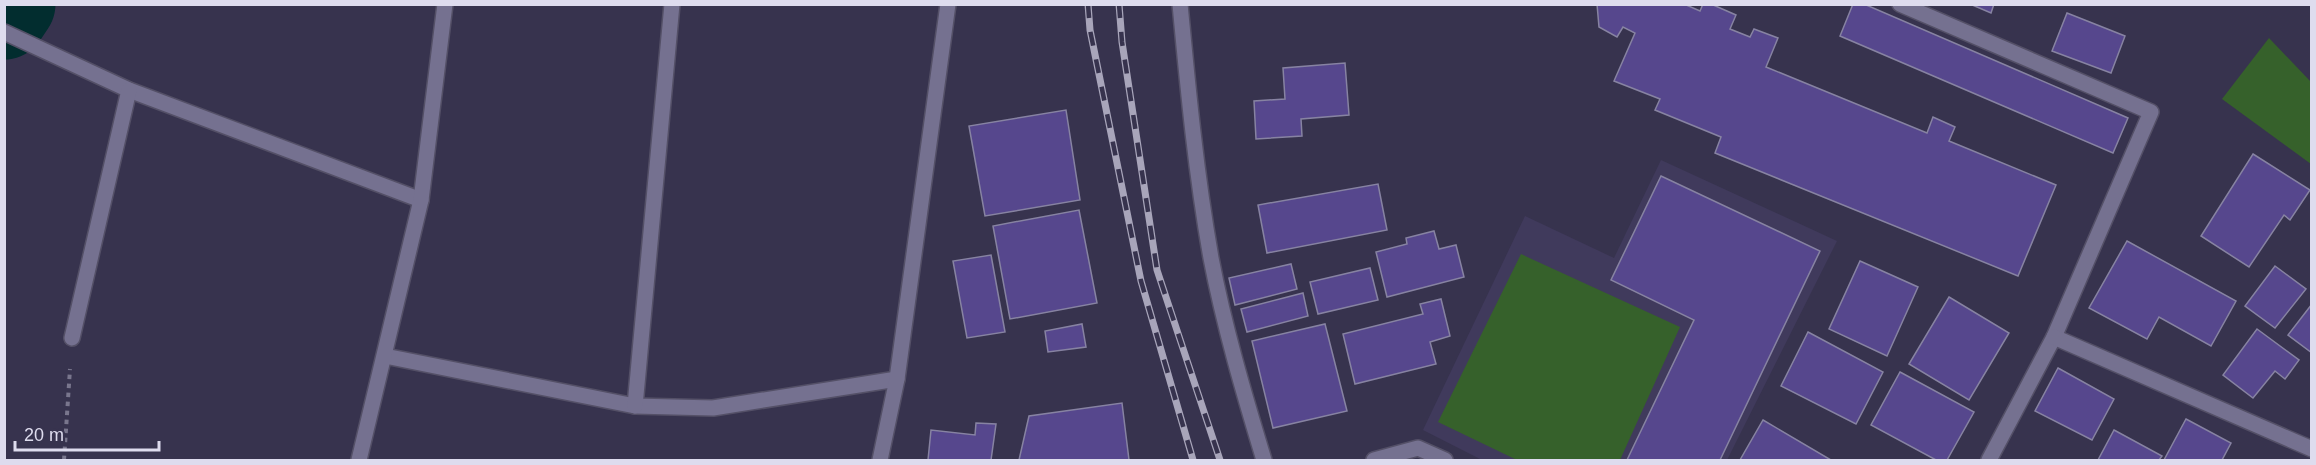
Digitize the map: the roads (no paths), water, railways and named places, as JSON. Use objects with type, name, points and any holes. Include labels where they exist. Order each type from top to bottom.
[{"type":"street","points":[[360,460],[421,200],[445,4]]},
{"type":"street","points":[[635,406],[672,4]]},
{"type":"street","points":[[880,460],[897,379],[948,4]]},
{"type":"street","points":[[1180,4],[1194,149],[1211,260],[1243,391],[1264,460]]},
{"type":"street","points":[[1900,4],[2151,112],[2054,337],[1989,460]]},
{"type":"street","points":[[4,32],[129,90],[421,200]]},
{"type":"street","points":[[72,338],[129,90]]},
{"type":"street","points":[[2054,337],[2312,449]]},
{"type":"street","points":[[385,357],[635,406],[713,408],[897,379]]},
{"type":"street","points":[[1374,460],[1418,448],[1444,460]]},
{"type":"waterway","points":[[4,16],[12,4]]},
{"type":"railway","points":[[1088,4],[1090,30],[1141,281],[1193,460]]},
{"type":"railway","points":[[1119,4],[1122,42],[1157,270],[1220,460]]}]
